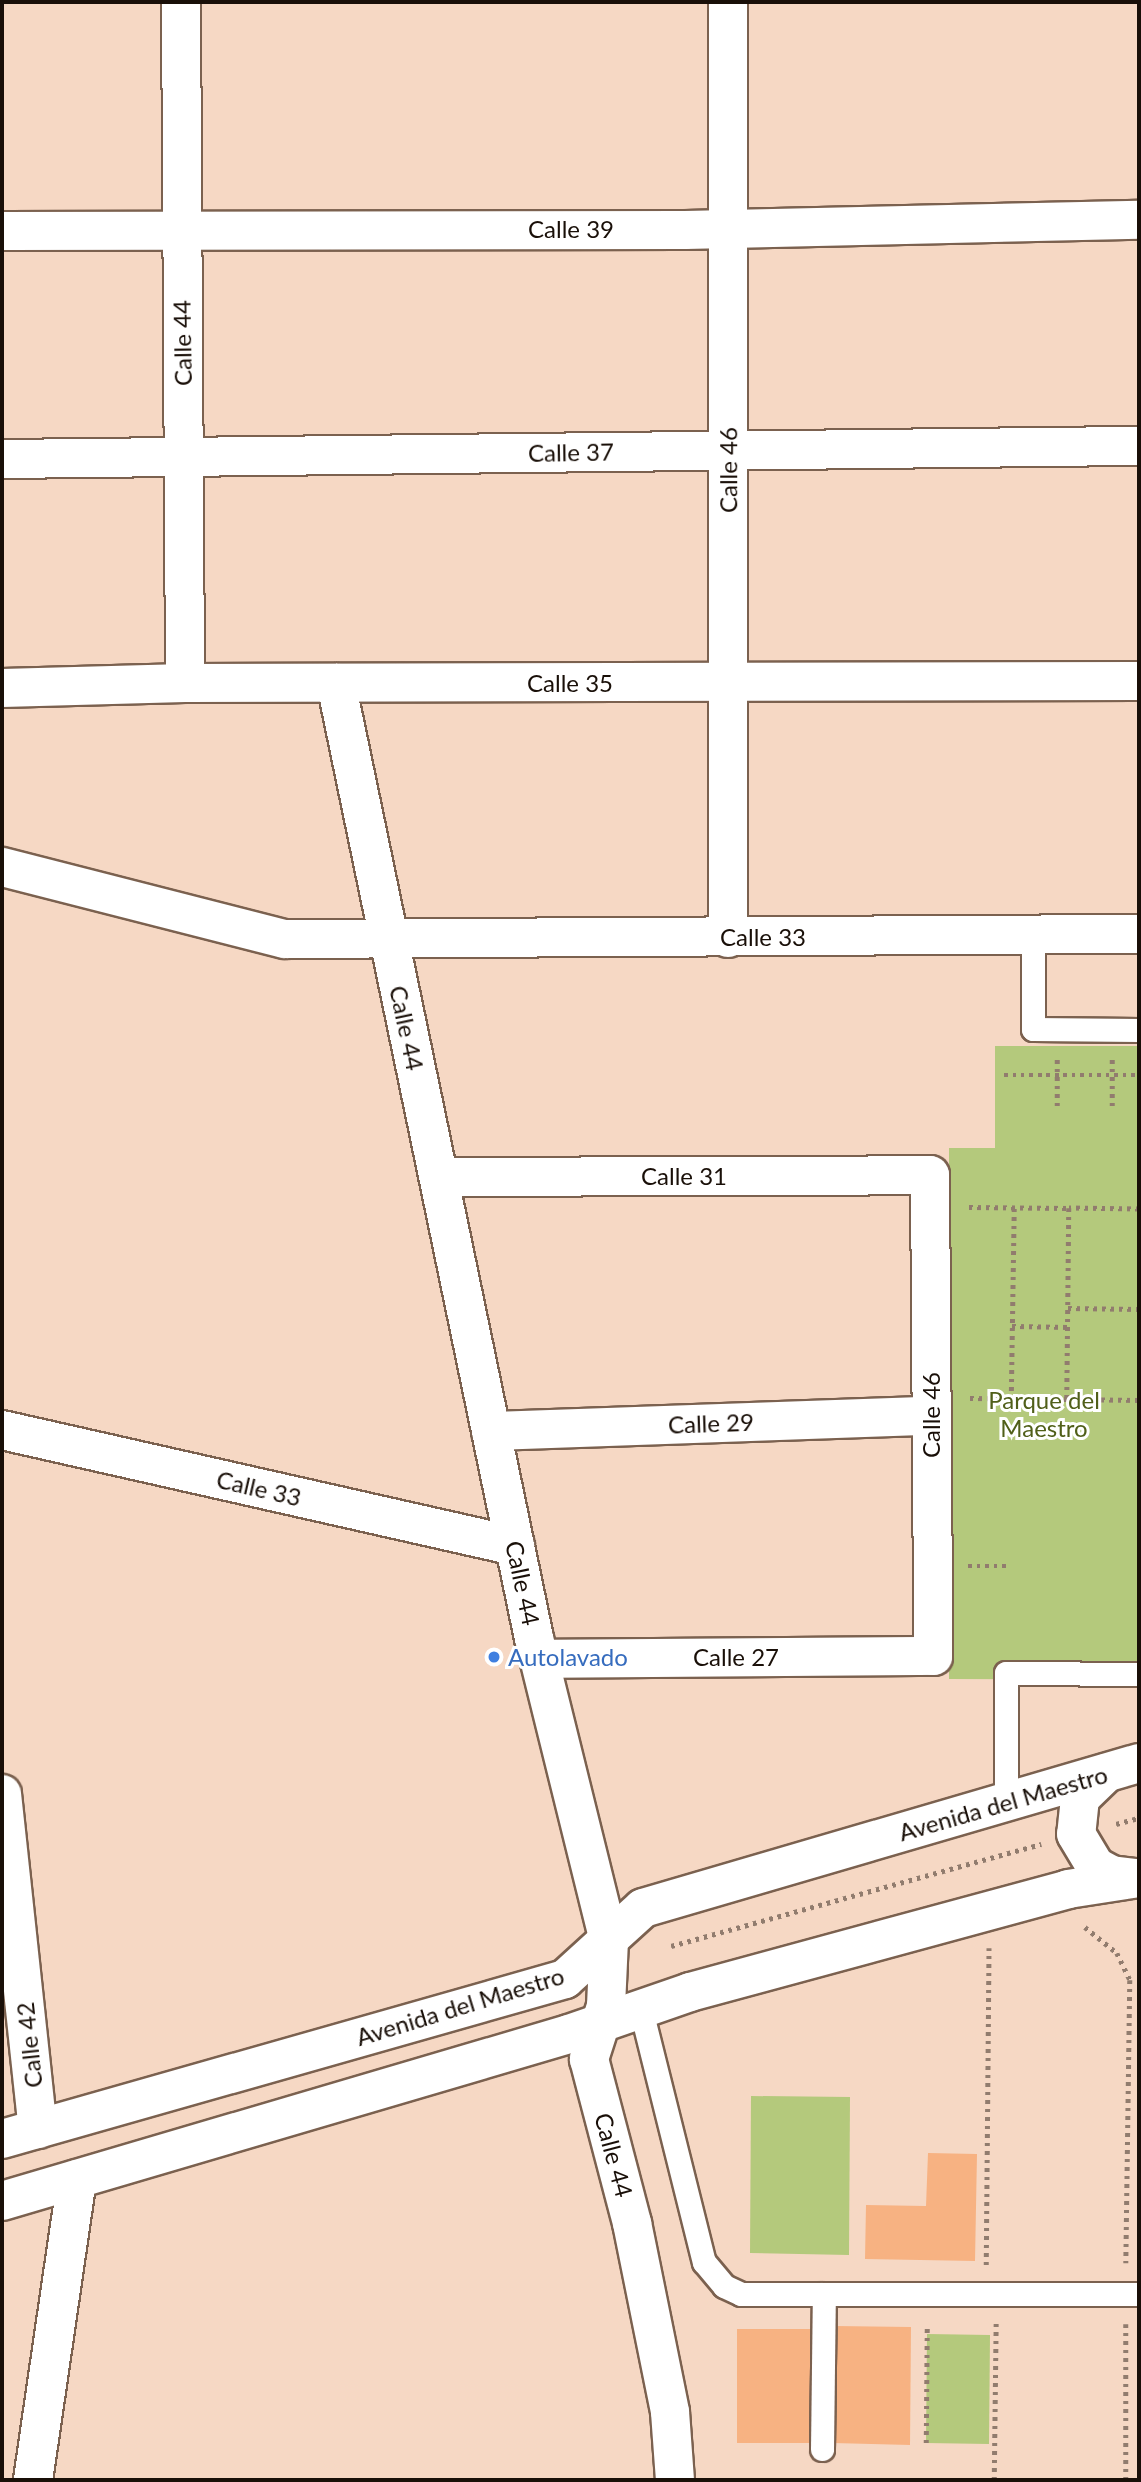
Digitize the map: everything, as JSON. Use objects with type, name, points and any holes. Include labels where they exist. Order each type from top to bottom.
[{"type":"street","name":"Calle 44","points":[[181,2],[185,683]]},
{"type":"street","name":"Calle 46","points":[[728,2],[728,937]]},
{"type":"street","name":"Calle 39","points":[[2,232],[181,229],[728,229],[1139,220]]},
{"type":"street","name":"Calle 37","points":[[2,459],[1139,446]]},
{"type":"street","name":"Calle 35","points":[[2,688],[185,683],[1139,681]]},
{"type":"street","name":"Calle 44","points":[[336,683],[539,1659],[609,1940],[606,2006],[589,2059],[643,2277],[670,2412],[676,2480]]},
{"type":"street","points":[[2,867],[285,939],[388,940]]},
{"type":"street","name":"Calle 33","points":[[388,940],[1139,934]]},
{"type":"street","name":"Calle 46","points":[[930,1175],[944,1407],[933,1656]]},
{"type":"street","name":"Calle 31","points":[[439,1177],[930,1175]]},
{"type":"street","name":"Calle 29","points":[[491,1431],[944,1407]]},
{"type":"street","name":"Calle 33","points":[[2,1430],[515,1546]]},
{"type":"street","name":"Calle 27","points":[[539,1659],[933,1656]]},
{"type":"street","points":[[1127,1768],[1080,1798],[1076,1835],[1095,1866],[1111,1875],[1139,1877]]},
{"type":"street","name":"Avenida del Maestro","points":[[20,2134],[565,1979],[643,1908],[1127,1768]]},
{"type":"street","name":"Calle 42","points":[[2,1794],[20,2134]]},
{"type":"street","points":[[2,2201],[641,2010],[1068,1889],[1139,1877]]},
{"type":"street","points":[[33,2480],[77,2179]]},
{"type":"lane","points":[[1033,935],[1032,1029],[1139,1030]]},
{"type":"lane","points":[[1006,1802],[1006,1673],[1139,1674]]},
{"type":"lane","points":[[641,2010],[704,2262],[711,2276],[741,2294],[1139,2294]]},
{"type":"lane","points":[[822,2449],[824,2294]]},
{"type":"path","points":[[1057,1054],[1057,1106]]},
{"type":"path","points":[[1112,1054],[1112,1107]]},
{"type":"path","points":[[1003,1075],[1139,1074]]},
{"type":"path","points":[[956,1207],[1139,1209]]},
{"type":"path","points":[[1011,1399],[1014,1208]]},
{"type":"path","points":[[1067,1399],[1069,1208]]},
{"type":"path","points":[[1068,1308],[1139,1309]]},
{"type":"path","points":[[1012,1326],[1068,1327]]},
{"type":"path","points":[[944,1407],[1011,1399],[1139,1401]]},
{"type":"path","points":[[959,1566],[1010,1566]]},
{"type":"path","points":[[1105,1827],[1139,1818]]},
{"type":"path","points":[[671,1946],[1052,1841]]},
{"type":"path","points":[[1073,1926],[1088,1928],[1103,1939],[1122,1961],[1130,1980],[1126,2275]]},
{"type":"path","points":[[980,2277],[986,2265],[989,1948],[1001,1944]]},
{"type":"path","points":[[995,2480],[996,2294]]},
{"type":"path","points":[[926,2443],[927,2295]]},
{"type":"path","points":[[1126,2316],[1126,2480]]},
{"type":"green space","name":"Parque del Maestro","points":[[995,1046],[1139,1046],[1139,1680],[949,1679],[949,1148],[995,1148]]},
{"type":"green space","points":[[751,2096],[850,2097],[849,2255],[750,2253]]},
{"type":"green space","points":[[927,2334],[990,2335],[989,2444],[926,2443]]},
{"type":"building","points":[[928,2153],[977,2154],[975,2261],[865,2259],[866,2205],[926,2206]]},
{"type":"building","points":[[835,2326],[911,2327],[910,2445],[833,2443]]},
{"type":"building","points":[[737,2329],[812,2329],[812,2443],[737,2443]]},
{"type":"place","name":"Autolavado","points":[[494,1657]]}]
